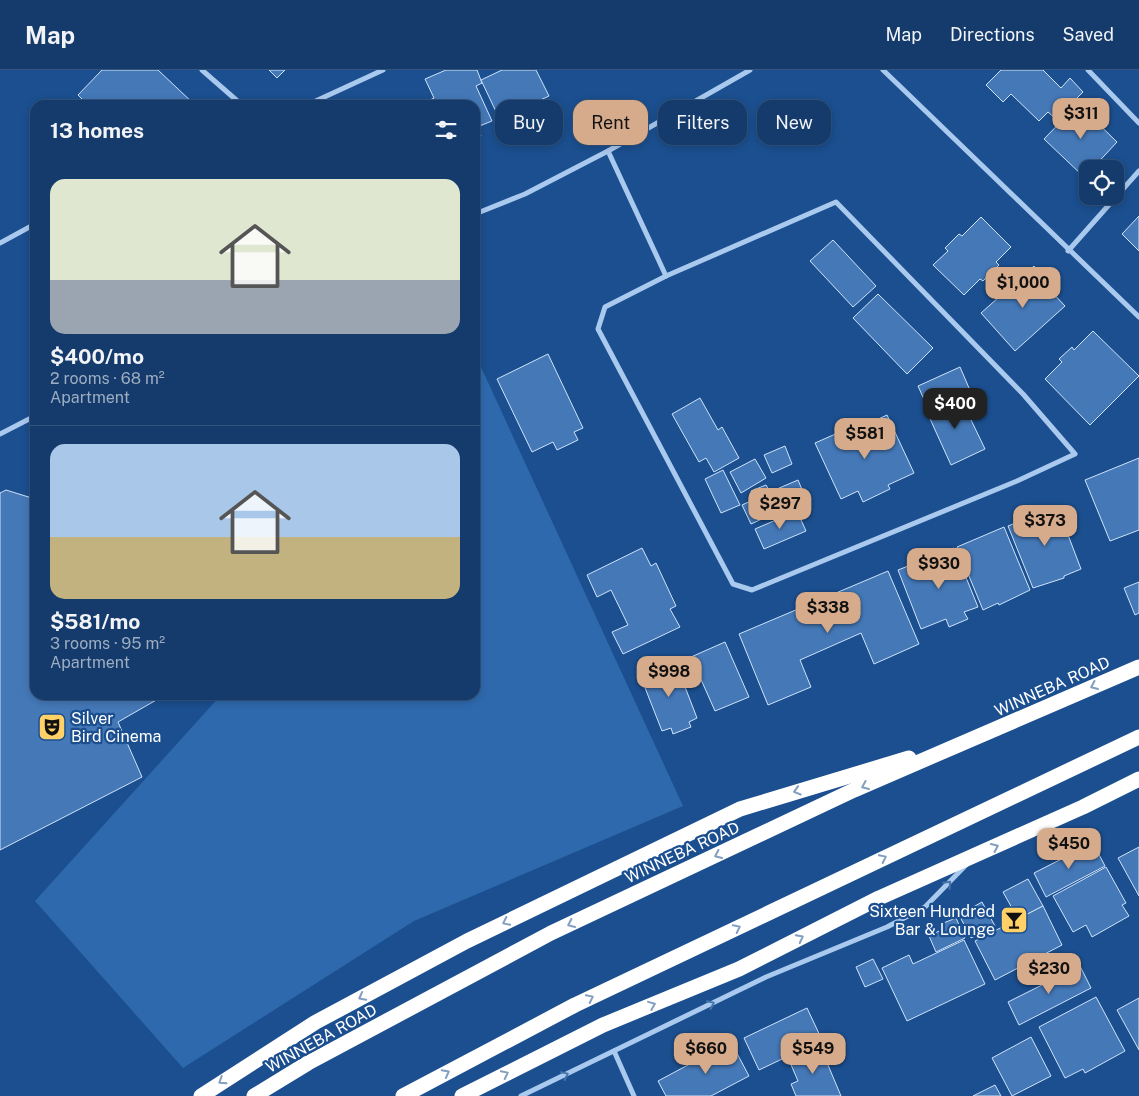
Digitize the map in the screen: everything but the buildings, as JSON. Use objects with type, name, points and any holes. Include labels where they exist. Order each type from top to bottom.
[{"type":"highway","name":"WINNEBA ROAD","points":[[254,1096],[308,1063],[550,933],[854,790],[1139,667]]},
{"type":"highway","points":[[201,1096],[316,1022],[459,946],[740,809],[978,737]]},
{"type":"highway","points":[[403,1096],[575,1005],[1139,737]]},
{"type":"highway","points":[[462,1096],[603,1025],[739,969],[879,898],[1139,779]]},
{"type":"street","points":[[202,70],[236,100]]},
{"type":"street","points":[[318,100],[383,70]]},
{"type":"street","points":[[480,212],[526,194],[608,151],[750,70]]},
{"type":"street","points":[[883,70],[1068,251],[1139,317]]},
{"type":"street","points":[[1088,70],[1139,123]]},
{"type":"street","points":[[608,151],[666,276]]},
{"type":"street","points":[[1068,251],[1139,171]]},
{"type":"street","points":[[836,202],[1023,394],[1075,454],[752,590],[733,584],[598,330],[605,307],[666,276],[836,202]]},
{"type":"street","points":[[0,243],[30,227]]},
{"type":"street","points":[[0,434],[30,419]]},
{"type":"street","points":[[521,1096],[766,977],[887,928],[925,907],[974,856]]},
{"type":"street","points":[[614,1051],[634,1096]]},
{"type":"shaded area","points":[[480,365],[683,806],[414,921],[183,1068],[35,901],[216,700],[480,700]]},
{"type":"place","name":"Silver Bird Cinema","points":[[52,727]]},
{"type":"place","name":"Sixteen Hundred Bar & Lounge","points":[[1014,920]]}]
